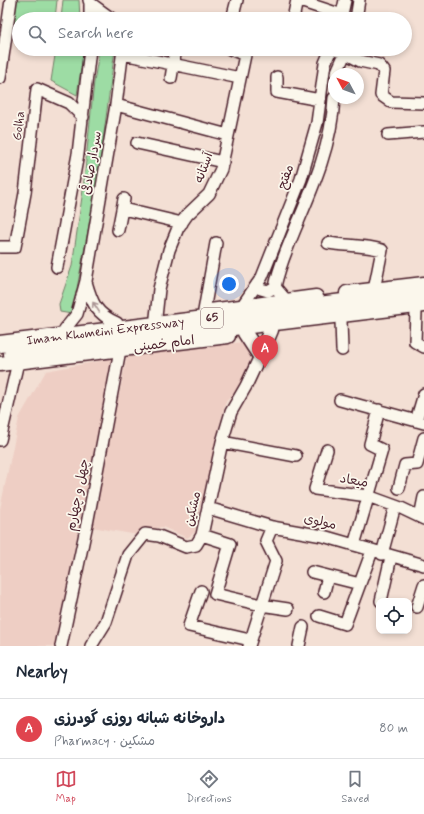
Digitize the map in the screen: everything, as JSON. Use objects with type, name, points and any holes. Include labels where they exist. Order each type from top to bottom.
[{"type":"highway","name":"Imam Khomeini Expressway","points":[[0,344],[424,292]]},
{"type":"highway","name":"Imam Khomeini Expressway","points":[[0,355],[421,309]]},
{"type":"main road","name":"امام خمینی","points":[[0,337],[286,300],[424,284]]},
{"type":"main road","name":"امام خمینی","points":[[0,364],[245,334],[421,309]]},
{"type":"main road","points":[[260,356],[271,330]]},
{"type":"main road","points":[[245,334],[260,356]]},
{"type":"street","points":[[0,78],[11,0]]},
{"type":"street","points":[[234,12],[237,0]]},
{"type":"street","points":[[294,12],[297,0],[329,12]]},
{"type":"street","points":[[343,12],[345,0]]},
{"type":"street","points":[[357,12],[359,0]]},
{"type":"street","points":[[89,2],[90,12]]},
{"type":"street","points":[[89,2],[103,12]]},
{"type":"street","points":[[58,267],[83,118],[89,56]]},
{"type":"street","name":"سردار صادقی","points":[[65,329],[76,314],[86,281],[116,106],[122,56]]},
{"type":"street","points":[[148,56],[174,60],[240,78]]},
{"type":"street","name":"آستانه","points":[[156,318],[159,289],[169,250],[187,215],[209,194],[221,169],[245,56]]},
{"type":"street","name":"مفتح","points":[[242,306],[257,284],[277,241],[301,179],[317,123],[325,63],[328,56]]},
{"type":"street","points":[[339,68],[344,56]]},
{"type":"street","points":[[353,56],[360,61],[379,65],[384,72],[381,95],[391,102],[424,103]]},
{"type":"street","points":[[171,78],[174,60]]},
{"type":"street","points":[[277,77],[277,92],[320,100]]},
{"type":"street","name":"Golha","points":[[0,247],[15,247],[25,193],[37,89],[69,103],[83,118]]},
{"type":"street","points":[[257,284],[261,289],[268,291],[275,287],[279,266],[314,184],[324,155],[331,129],[333,104]]},
{"type":"street","points":[[116,106],[228,135]]},
{"type":"street","points":[[388,135],[424,132]]},
{"type":"street","points":[[137,143],[223,162]]},
{"type":"street","points":[[118,230],[124,204],[182,223]]},
{"type":"street","points":[[204,311],[216,243]]},
{"type":"street","points":[[328,244],[374,247],[382,250],[374,290]]},
{"type":"street","points":[[86,281],[94,305],[104,318],[117,322]]},
{"type":"street","points":[[275,287],[286,300]]},
{"type":"street","points":[[421,309],[415,342],[424,348]]},
{"type":"street","points":[[341,321],[342,350]]},
{"type":"street","name":"چهل و چهارم","points":[[61,646],[88,519],[120,350]]},
{"type":"street","name":"مشکین","points":[[91,646],[106,622],[128,555],[145,534],[159,536],[186,547],[196,545],[202,535],[222,442],[231,412],[246,386],[260,356]]},
{"type":"street","points":[[0,440],[18,362]]},
{"type":"street","points":[[340,400],[420,422],[424,394]]},
{"type":"street","points":[[354,545],[382,450],[370,444],[379,410]]},
{"type":"street","points":[[399,488],[404,465],[417,464],[424,438]]},
{"type":"street","points":[[222,442],[296,456]]},
{"type":"street","name":"میعاد","points":[[327,450],[315,489],[368,496],[422,518]]},
{"type":"street","points":[[422,518],[424,497]]},
{"type":"street","points":[[381,598],[381,554],[395,506]]},
{"type":"street","name":"مولوی","points":[[208,508],[272,527],[323,536],[424,566]]},
{"type":"street","points":[[201,591],[188,626],[249,643],[276,562],[266,541],[272,527]]},
{"type":"street","points":[[202,535],[230,544],[215,594],[261,605],[288,609]]},
{"type":"street","points":[[319,616],[345,624],[360,584],[381,554]]},
{"type":"street","points":[[312,572],[360,584]]},
{"type":"street","points":[[324,592],[328,576]]},
{"type":"street","points":[[417,607],[424,585]]},
{"type":"street","points":[[299,646],[303,627]]},
{"type":"shaded area","points":[[252,341],[250,360],[240,388],[226,401],[217,435],[213,462],[197,516],[195,532],[187,538],[163,527],[148,529],[138,535],[92,527],[127,356]]},
{"type":"shaded area","points":[[111,359],[55,646],[0,646],[0,509],[19,418],[46,371]]},
{"type":"green space","points":[[17,0],[57,0],[56,12],[15,12]]},
{"type":"green space","points":[[63,0],[79,0],[80,12],[62,12]]},
{"type":"green space","points":[[55,56],[83,56],[77,95],[51,81]]},
{"type":"green space","points":[[98,56],[114,56],[98,179],[72,314],[60,312],[59,304],[72,266],[83,190],[94,82]]},
{"type":"place","name":"داروخانه شبانه روزی گودرزی","points":[[265,368]]}]
